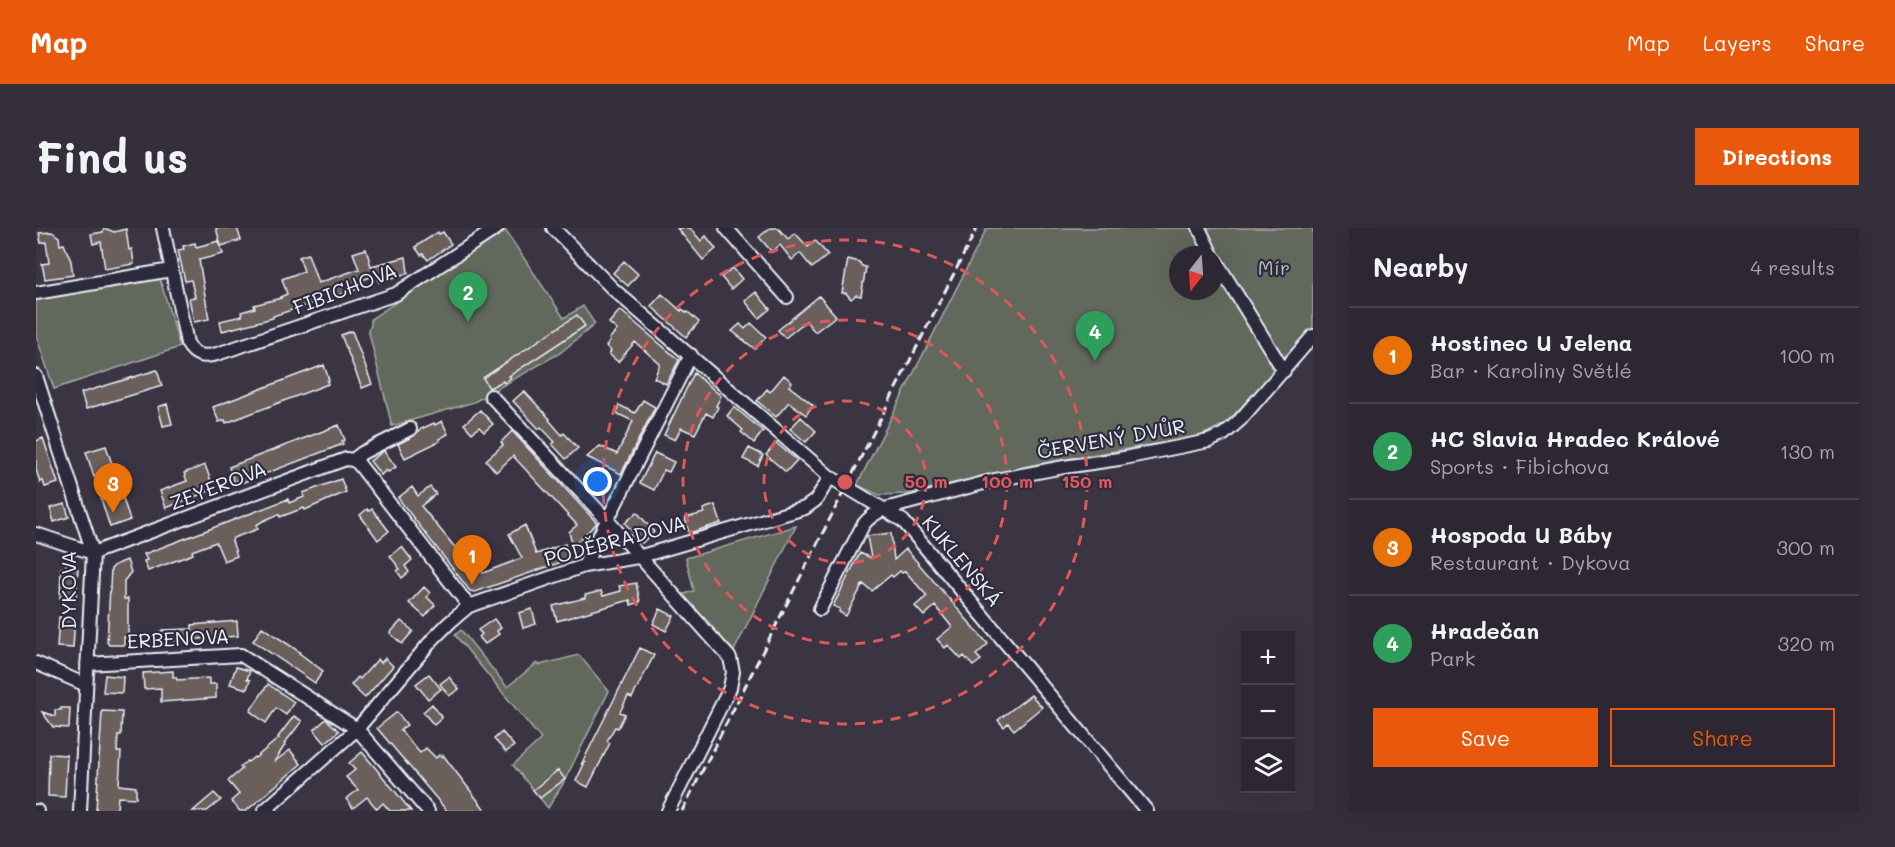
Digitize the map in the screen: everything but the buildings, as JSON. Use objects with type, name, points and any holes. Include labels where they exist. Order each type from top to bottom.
[{"type":"street","points":[[36,293],[171,270],[162,228]]},
{"type":"street","name":"FIBICHOVA","points":[[171,270],[187,343],[196,354],[204,357],[396,294],[497,228]]},
{"type":"street","name":"KUKLENSKÁ","points":[[553,228],[613,290],[830,477],[903,521],[1147,811]]},
{"type":"street","points":[[726,228],[787,297]]},
{"type":"street","points":[[1199,228],[1208,246]]},
{"type":"street","points":[[1223,273],[1284,371]]},
{"type":"street","name":"ČERVENÝ DVŮR","points":[[885,509],[994,480],[1209,441],[1224,434],[1240,420],[1313,336]]},
{"type":"street","points":[[584,566],[691,355]]},
{"type":"street","name":"DYKOVA","points":[[36,376],[93,553],[80,811]]},
{"type":"street","points":[[491,396],[608,521],[730,658],[733,672],[730,688],[668,811]]},
{"type":"street","name":"ZEYEROVA","points":[[93,553],[346,459],[353,460],[362,453],[411,429]]},
{"type":"street","points":[[353,460],[358,463],[469,606]]},
{"type":"street","name":"PODĚBRADOVA","points":[[264,811],[357,729],[433,639],[469,606],[584,566],[638,557],[809,506],[816,500],[830,477]]},
{"type":"street","points":[[820,609],[863,525],[868,518],[885,509]]},
{"type":"street","points":[[36,534],[93,553]]},
{"type":"street","name":"ERBENOVA","points":[[87,664],[241,655],[357,729],[428,811]]},
{"type":"street","points":[[36,663],[86,685]]},
{"type":"green space","points":[[987,228],[1195,228],[1204,246],[1169,246],[1169,300],[1223,300],[1223,283],[1272,363],[1271,376],[1225,424],[1198,437],[1037,464],[907,494],[879,495],[857,485]]},
{"type":"green space","name":"Mír","points":[[1205,228],[1313,228],[1313,329],[1284,363],[1223,263],[1223,246],[1212,245]]},
{"type":"green space","points":[[505,230],[564,318],[583,306],[595,324],[560,353],[474,402],[392,426],[368,329],[371,326],[371,319]]},
{"type":"green space","points":[[160,279],[180,347],[54,389],[36,335],[36,299]]},
{"type":"green space","points":[[796,526],[734,651],[681,595],[694,591],[686,558]]},
{"type":"green space","points":[[461,630],[507,687],[537,663],[540,665],[579,655],[609,691],[563,784],[548,808],[513,765],[541,739],[455,635]]},
{"type":"railway","points":[[682,811],[977,228]]},
{"type":"place","name":"HC Slavia Hradec Králové","points":[[468,322]]},
{"type":"place","name":"Hradečan","points":[[1095,361]]},
{"type":"place","name":"Hospoda U Báby","points":[[113,513]]},
{"type":"place","name":"Hostinec U Jelena","points":[[472,585]]}]
